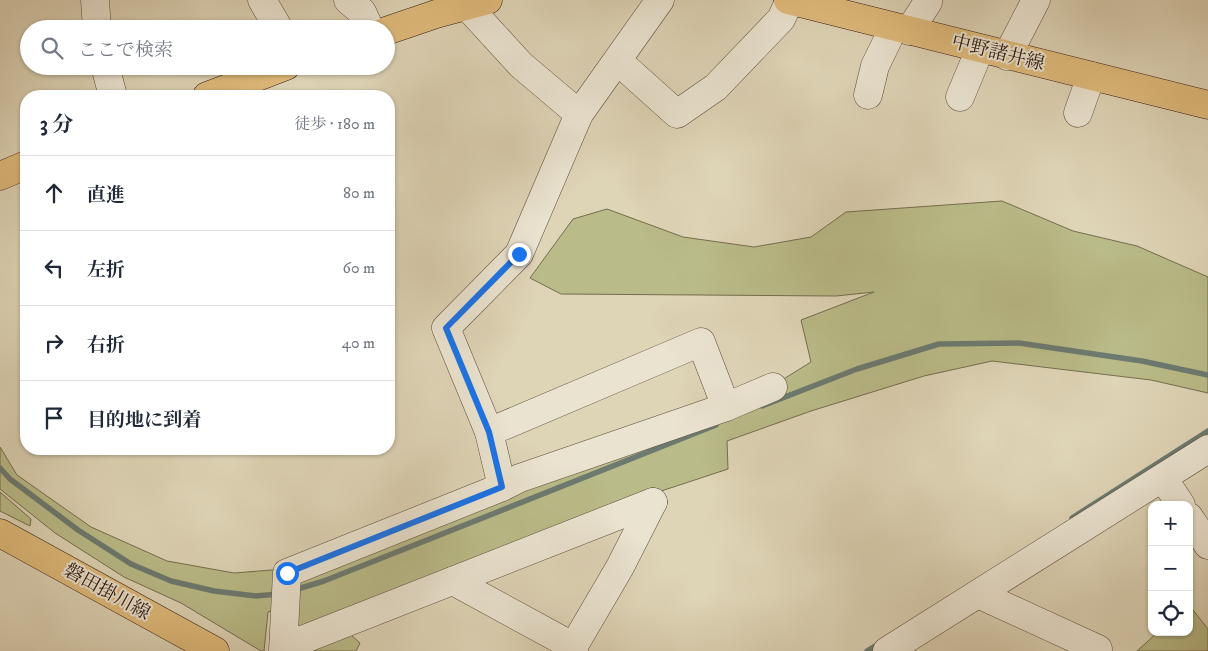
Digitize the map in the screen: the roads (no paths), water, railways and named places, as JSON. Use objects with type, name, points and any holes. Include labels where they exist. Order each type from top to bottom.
[{"type":"main road","name":"中野諸井線","points":[[789,0],[1006,56],[1208,105]]},
{"type":"main road","points":[[395,26],[434,7],[477,3]]},
{"type":"main road","points":[[223,90],[262,75]]},
{"type":"main road","points":[[0,176],[20,168]]},
{"type":"main road","name":"磐田掛川線","points":[[0,534],[215,651]]},
{"type":"street","points":[[95,0],[96,20]]},
{"type":"street","points":[[262,0],[274,20]]},
{"type":"street","points":[[348,0],[362,12],[366,20]]},
{"type":"street","points":[[502,487],[489,432],[446,328],[519,254],[579,114],[660,0]]},
{"type":"street","points":[[618,61],[677,114],[716,87],[781,18],[789,0]]},
{"type":"street","points":[[868,95],[875,66],[901,29],[928,2],[927,0]]},
{"type":"street","points":[[1006,56],[1036,0]]},
{"type":"street","points":[[477,3],[521,65],[579,114]]},
{"type":"street","points":[[960,97],[980,49]]},
{"type":"street","points":[[106,75],[110,90]]},
{"type":"street","points":[[1078,113],[1091,76]]},
{"type":"street","points":[[489,432],[701,342],[726,407]]},
{"type":"street","points":[[452,581],[565,642],[573,650],[620,567],[653,502],[283,646],[287,573],[502,487],[520,478],[726,407],[773,388]]},
{"type":"street","points":[[887,651],[1208,449]]},
{"type":"street","points":[[1163,478],[1178,501]]},
{"type":"street","points":[[1193,523],[1208,545]]},
{"type":"street","points":[[978,594],[1098,649],[1095,651]]},
{"type":"waterway","points":[[762,406],[857,369],[939,344],[1019,343],[1142,361],[1208,375]]},
{"type":"waterway","points":[[294,590],[324,581],[716,425]]},
{"type":"waterway","points":[[1072,518],[1208,431]]},
{"type":"waterway","points":[[0,468],[10,479],[78,530],[131,564],[171,581],[214,591],[256,596],[278,594]]},
{"type":"waterway","points":[[867,651],[880,643]]}]
